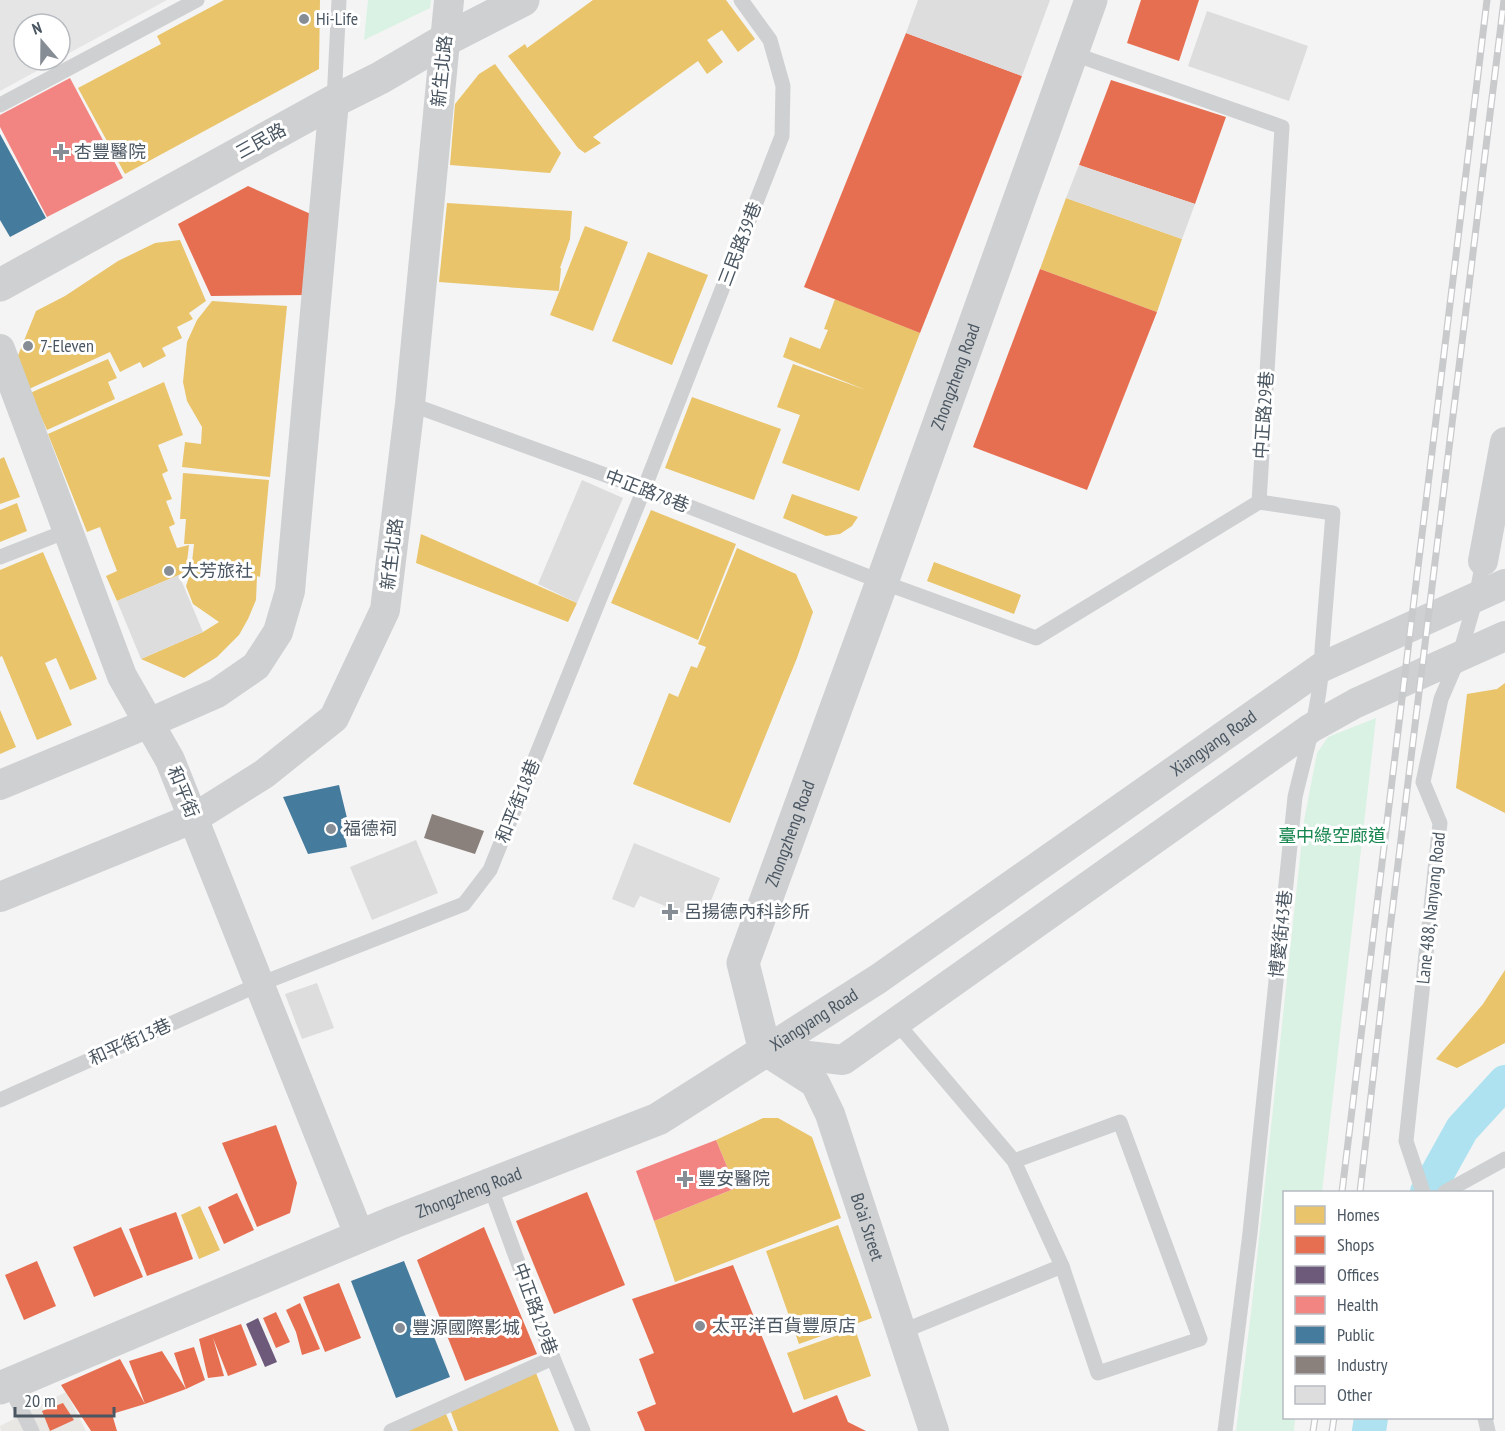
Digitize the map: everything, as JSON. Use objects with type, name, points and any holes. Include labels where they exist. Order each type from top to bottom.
[{"type":"street","name":"新生北路","points":[[0,897],[194,818],[264,774],[334,718],[385,610],[410,404],[449,0]]},
{"type":"street","name":"三民路","points":[[0,285],[523,0]]},
{"type":"street","name":"Zhongzheng Road","points":[[4,1387],[394,1222],[658,1119],[765,1051],[743,963],[1091,0]]},
{"type":"street","points":[[0,785],[217,693],[256,666],[278,632],[290,591],[334,101]]},
{"type":"street","name":"和平街","points":[[0,349],[122,676],[170,760],[360,1237]]},
{"type":"street","points":[[1483,561],[1505,442]]},
{"type":"street","name":"Xiangyang Road","points":[[765,1051],[878,979],[1322,667],[1505,584]]},
{"type":"street","name":"Xiangyang Road","points":[[765,1051],[843,1060],[1311,728],[1356,703],[1505,636]]},
{"type":"street","name":"Bo’ai Street","points":[[765,1051],[815,1083],[830,1114],[934,1431]]},
{"type":"lane","points":[[0,105],[197,0]]},
{"type":"lane","points":[[334,101],[339,0]]},
{"type":"lane","name":"三民路39巷","points":[[644,489],[782,136],[783,86],[770,40],[741,0]]},
{"type":"lane","name":"中正路29巷","points":[[1071,53],[1281,127],[1258,502]]},
{"type":"lane","name":"中正路78巷","points":[[410,404],[644,489],[882,582]]},
{"type":"lane","name":"和平街18巷","points":[[260,984],[464,904],[490,870],[644,489]]},
{"type":"lane","points":[[882,582],[1036,638],[1258,502]]},
{"type":"lane","name":"博愛街43巷","points":[[1225,1431],[1250,1233],[1295,796],[1322,667],[1333,513],[1258,502]]},
{"type":"lane","points":[[0,557],[67,531]]},
{"type":"lane","name":"Lane 488, Nanyang Road","points":[[1423,1191],[1406,1141],[1440,823],[1423,782],[1441,699],[1459,657],[1476,598],[1483,561]]},
{"type":"lane","name":"和平街13巷","points":[[0,1100],[260,984]]},
{"type":"lane","points":[[897,1023],[1014,1161],[1062,1266],[1098,1373],[1200,1339],[1120,1122],[1014,1161]]},
{"type":"lane","points":[[1447,1191],[1505,1159]]},
{"type":"lane","name":"中正路129巷","points":[[489,1186],[553,1358],[583,1431]]},
{"type":"lane","points":[[901,1332],[1062,1266]]},
{"type":"lane","points":[[391,1431],[553,1358]]},
{"type":"lane","points":[[4,1387],[32,1431]]},
{"type":"shaded area","points":[[0,0],[167,0],[72,51],[72,12],[12,12],[12,72],[35,72],[0,91]]},
{"type":"shaded area","points":[[66,1392],[86,1431],[1,1431],[0,1426]]},
{"type":"green space","points":[[368,0],[431,0],[430,8],[364,40]]},
{"type":"green space","name":"臺中綠空廊道","points":[[1376,718],[1322,1191],[1283,1191],[1283,1419],[1295,1419],[1294,1431],[1236,1431],[1251,1313],[1304,821],[1317,753],[1328,737]]},
{"type":"building: Homes","points":[[224,0],[320,0],[319,69],[125,174],[78,88],[161,44],[157,36]]},
{"type":"building: Homes","points":[[593,0],[726,0],[755,39],[738,52],[722,30],[707,40],[723,62],[707,74],[698,61],[593,137],[601,143],[585,153],[578,148],[508,56],[525,44],[527,48]]},
{"type":"building: Homes","points":[[495,64],[561,153],[550,173],[450,165],[455,104],[479,74]]},
{"type":"building: Homes","points":[[1066,198],[1182,239],[1157,312],[1040,269]]},
{"type":"building: Homes","points":[[447,203],[572,211],[570,239],[560,268],[559,291],[439,282]]},
{"type":"building: Homes","points":[[585,226],[628,242],[593,331],[550,315]]},
{"type":"building: Homes","points":[[180,240],[206,301],[189,313],[193,319],[177,327],[182,338],[162,348],[166,356],[143,368],[140,362],[120,372],[110,352],[29,389],[17,358],[36,311],[65,296],[118,261],[155,243]]},
{"type":"building: Homes","points":[[648,252],[708,275],[672,365],[612,341]]},
{"type":"building: Homes","points":[[835,299],[920,333],[859,491],[782,463],[800,415],[777,407],[793,364],[866,390],[783,357],[790,337],[820,349],[828,330],[824,329]]},
{"type":"building: Homes","points":[[212,301],[287,306],[270,477],[182,467],[185,442],[201,444],[202,427],[187,401],[183,382],[187,342],[197,320]]},
{"type":"building: Homes","points":[[108,359],[117,378],[108,382],[115,399],[47,430],[30,393]]},
{"type":"building: Homes","points":[[164,382],[183,435],[158,445],[168,471],[162,474],[172,499],[166,501],[175,524],[169,527],[177,548],[189,545],[186,570],[117,601],[106,576],[117,571],[100,527],[87,532],[48,434]]},
{"type":"building: Homes","points":[[692,397],[781,429],[754,500],[665,468]]},
{"type":"building: Homes","points":[[4,457],[20,497],[0,504],[0,459]]},
{"type":"building: Homes","points":[[183,473],[269,480],[260,577],[257,576],[256,600],[248,619],[239,635],[217,657],[184,678],[141,659],[203,632],[219,622],[193,604],[186,586],[191,571],[194,544],[184,544],[186,519],[180,519]]},
{"type":"building: Homes","points":[[792,494],[858,517],[852,526],[840,534],[826,536],[783,518]]},
{"type":"building: Homes","points":[[17,503],[27,531],[0,542],[0,510]]},
{"type":"building: Homes","points":[[651,510],[736,544],[698,640],[611,603]]},
{"type":"building: Homes","points":[[421,534],[577,603],[568,622],[416,563]]},
{"type":"building: Homes","points":[[737,548],[796,574],[813,612],[797,658],[730,823],[633,784],[669,693],[678,697],[691,666],[697,668],[706,647],[698,644]]},
{"type":"building: Homes","points":[[43,552],[97,679],[70,690],[56,658],[45,663],[72,725],[37,740],[2,656],[0,657],[0,570]]},
{"type":"building: Homes","points":[[934,562],[1021,595],[1014,614],[927,581]]},
{"type":"building: Homes","points":[[1505,683],[1505,813],[1456,788],[1467,694],[1497,689]]},
{"type":"building: Homes","points":[[0,710],[16,747],[0,754]]},
{"type":"building: Homes","points":[[1505,970],[1505,1043],[1457,1068],[1436,1059],[1483,1004]]},
{"type":"building: Homes","points":[[763,1118],[778,1118],[812,1137],[841,1218],[675,1282],[654,1221],[736,1188],[716,1140]]},
{"type":"building: Homes","points":[[200,1206],[220,1250],[199,1259],[181,1215]]},
{"type":"building: Homes","points":[[838,1225],[872,1318],[799,1344],[766,1251]]},
{"type":"building: Homes","points":[[855,1329],[871,1376],[804,1400],[787,1353]]},
{"type":"building: Homes","points":[[536,1373],[559,1431],[458,1431],[449,1407]]},
{"type":"building: Homes","points":[[444,1409],[453,1431],[408,1431]]},
{"type":"building: Shops","points":[[1141,0],[1199,0],[1179,61],[1127,43]]},
{"type":"building: Shops","points":[[906,33],[1022,76],[920,333],[804,287]]},
{"type":"building: Shops","points":[[1111,80],[1226,117],[1195,204],[1079,165]]},
{"type":"building: Shops","points":[[248,186],[313,215],[311,295],[211,296],[178,224]]},
{"type":"building: Shops","points":[[1040,269],[1157,312],[1087,490],[973,447]]},
{"type":"building: Shops","points":[[276,1125],[297,1183],[290,1213],[257,1227],[222,1143]]},
{"type":"building: Shops","points":[[587,1192],[625,1285],[554,1314],[516,1221]]},
{"type":"building: Shops","points":[[237,1193],[254,1230],[224,1244],[208,1207]]},
{"type":"building: Shops","points":[[176,1212],[193,1259],[147,1276],[129,1229]]},
{"type":"building: Shops","points":[[121,1227],[143,1277],[94,1297],[73,1247]]},
{"type":"building: Shops","points":[[484,1227],[537,1354],[465,1381],[417,1260]]},
{"type":"building: Shops","points":[[37,1261],[56,1306],[24,1320],[5,1275]]},
{"type":"building: Shops","name":"太平洋百貨豐原店","points":[[733,1265],[793,1413],[837,1395],[848,1422],[866,1431],[645,1431],[637,1412],[656,1404],[639,1359],[654,1353],[632,1299]]},
{"type":"building: Shops","points":[[339,1283],[361,1338],[325,1352],[303,1297]]},
{"type":"building: Shops","points":[[300,1303],[320,1349],[302,1355],[296,1332],[286,1310]]},
{"type":"building: Shops","points":[[276,1312],[290,1342],[276,1348],[263,1318]]},
{"type":"building: Shops","points":[[241,1324],[257,1365],[228,1376],[213,1338],[224,1376],[208,1378],[199,1339]]},
{"type":"building: Shops","points":[[194,1347],[205,1380],[186,1389],[174,1353]]},
{"type":"building: Shops","points":[[162,1351],[186,1389],[145,1404],[129,1361]]},
{"type":"building: Shops","points":[[120,1359],[145,1404],[112,1414],[117,1431],[91,1431],[61,1385]]},
{"type":"building: Shops","points":[[63,1403],[74,1420],[50,1431],[42,1411]]},
{"type":"building: Offices","points":[[258,1318],[277,1362],[265,1367],[246,1324]]},
{"type":"building: Health","name":"杏豐醫院","points":[[70,78],[123,178],[47,217],[0,127],[0,115]]},
{"type":"building: Health","name":"豐安醫院","points":[[716,1140],[736,1188],[654,1221],[636,1171]]},
{"type":"building: Public","points":[[0,134],[46,218],[10,237],[0,220]]},
{"type":"building: Public","points":[[339,785],[347,818],[341,819],[347,847],[308,854],[283,797]]},
{"type":"building: Public","name":"豐源國際影城","points":[[404,1261],[450,1377],[396,1398],[351,1281]]},
{"type":"building: Industry","points":[[432,814],[484,831],[475,854],[424,838]]},
{"type":"building: Other","points":[[918,0],[1050,0],[1022,76],[906,33]]},
{"type":"building: Other","points":[[1207,11],[1308,46],[1289,101],[1188,66]]},
{"type":"building: Other","points":[[1079,165],[1195,204],[1182,239],[1066,198]]},
{"type":"building: Other","points":[[582,480],[623,498],[577,603],[538,584]]},
{"type":"building: Other","points":[[179,575],[203,632],[141,659],[117,601]]},
{"type":"building: Other","points":[[416,840],[438,893],[372,920],[350,867]]},
{"type":"building: Other","points":[[634,843],[720,878],[703,921],[640,896],[634,908],[612,899]]},
{"type":"building: Other","points":[[317,983],[334,1028],[302,1039],[285,994]]},
{"type":"waterway","points":[[1428,1191],[1462,1129],[1505,1082]]},
{"type":"waterway","points":[[1369,1431],[1371,1419]]},
{"type":"railway","points":[[1342,1191],[1487,0]]},
{"type":"railway","points":[[1360,1191],[1504,0]]},
{"type":"railway","points":[[1313,1431],[1315,1419]]},
{"type":"railway","points":[[1332,1431],[1334,1419]]},
{"type":"place","name":"Hi-Life","points":[[304,19]]},
{"type":"place","name":"杏豐醫院","points":[[61,152]]},
{"type":"place","name":"7-Eleven","points":[[28,346]]},
{"type":"place","name":"大芳旅社","points":[[169,571]]},
{"type":"place","name":"福德祠","points":[[331,829]]},
{"type":"place","name":"呂揚德內科診所","points":[[670,912]]},
{"type":"place","name":"豐安醫院","points":[[685,1179]]},
{"type":"place","name":"太平洋百貨豐原店","points":[[700,1326]]},
{"type":"place","name":"豐源國際影城","points":[[400,1328]]}]
